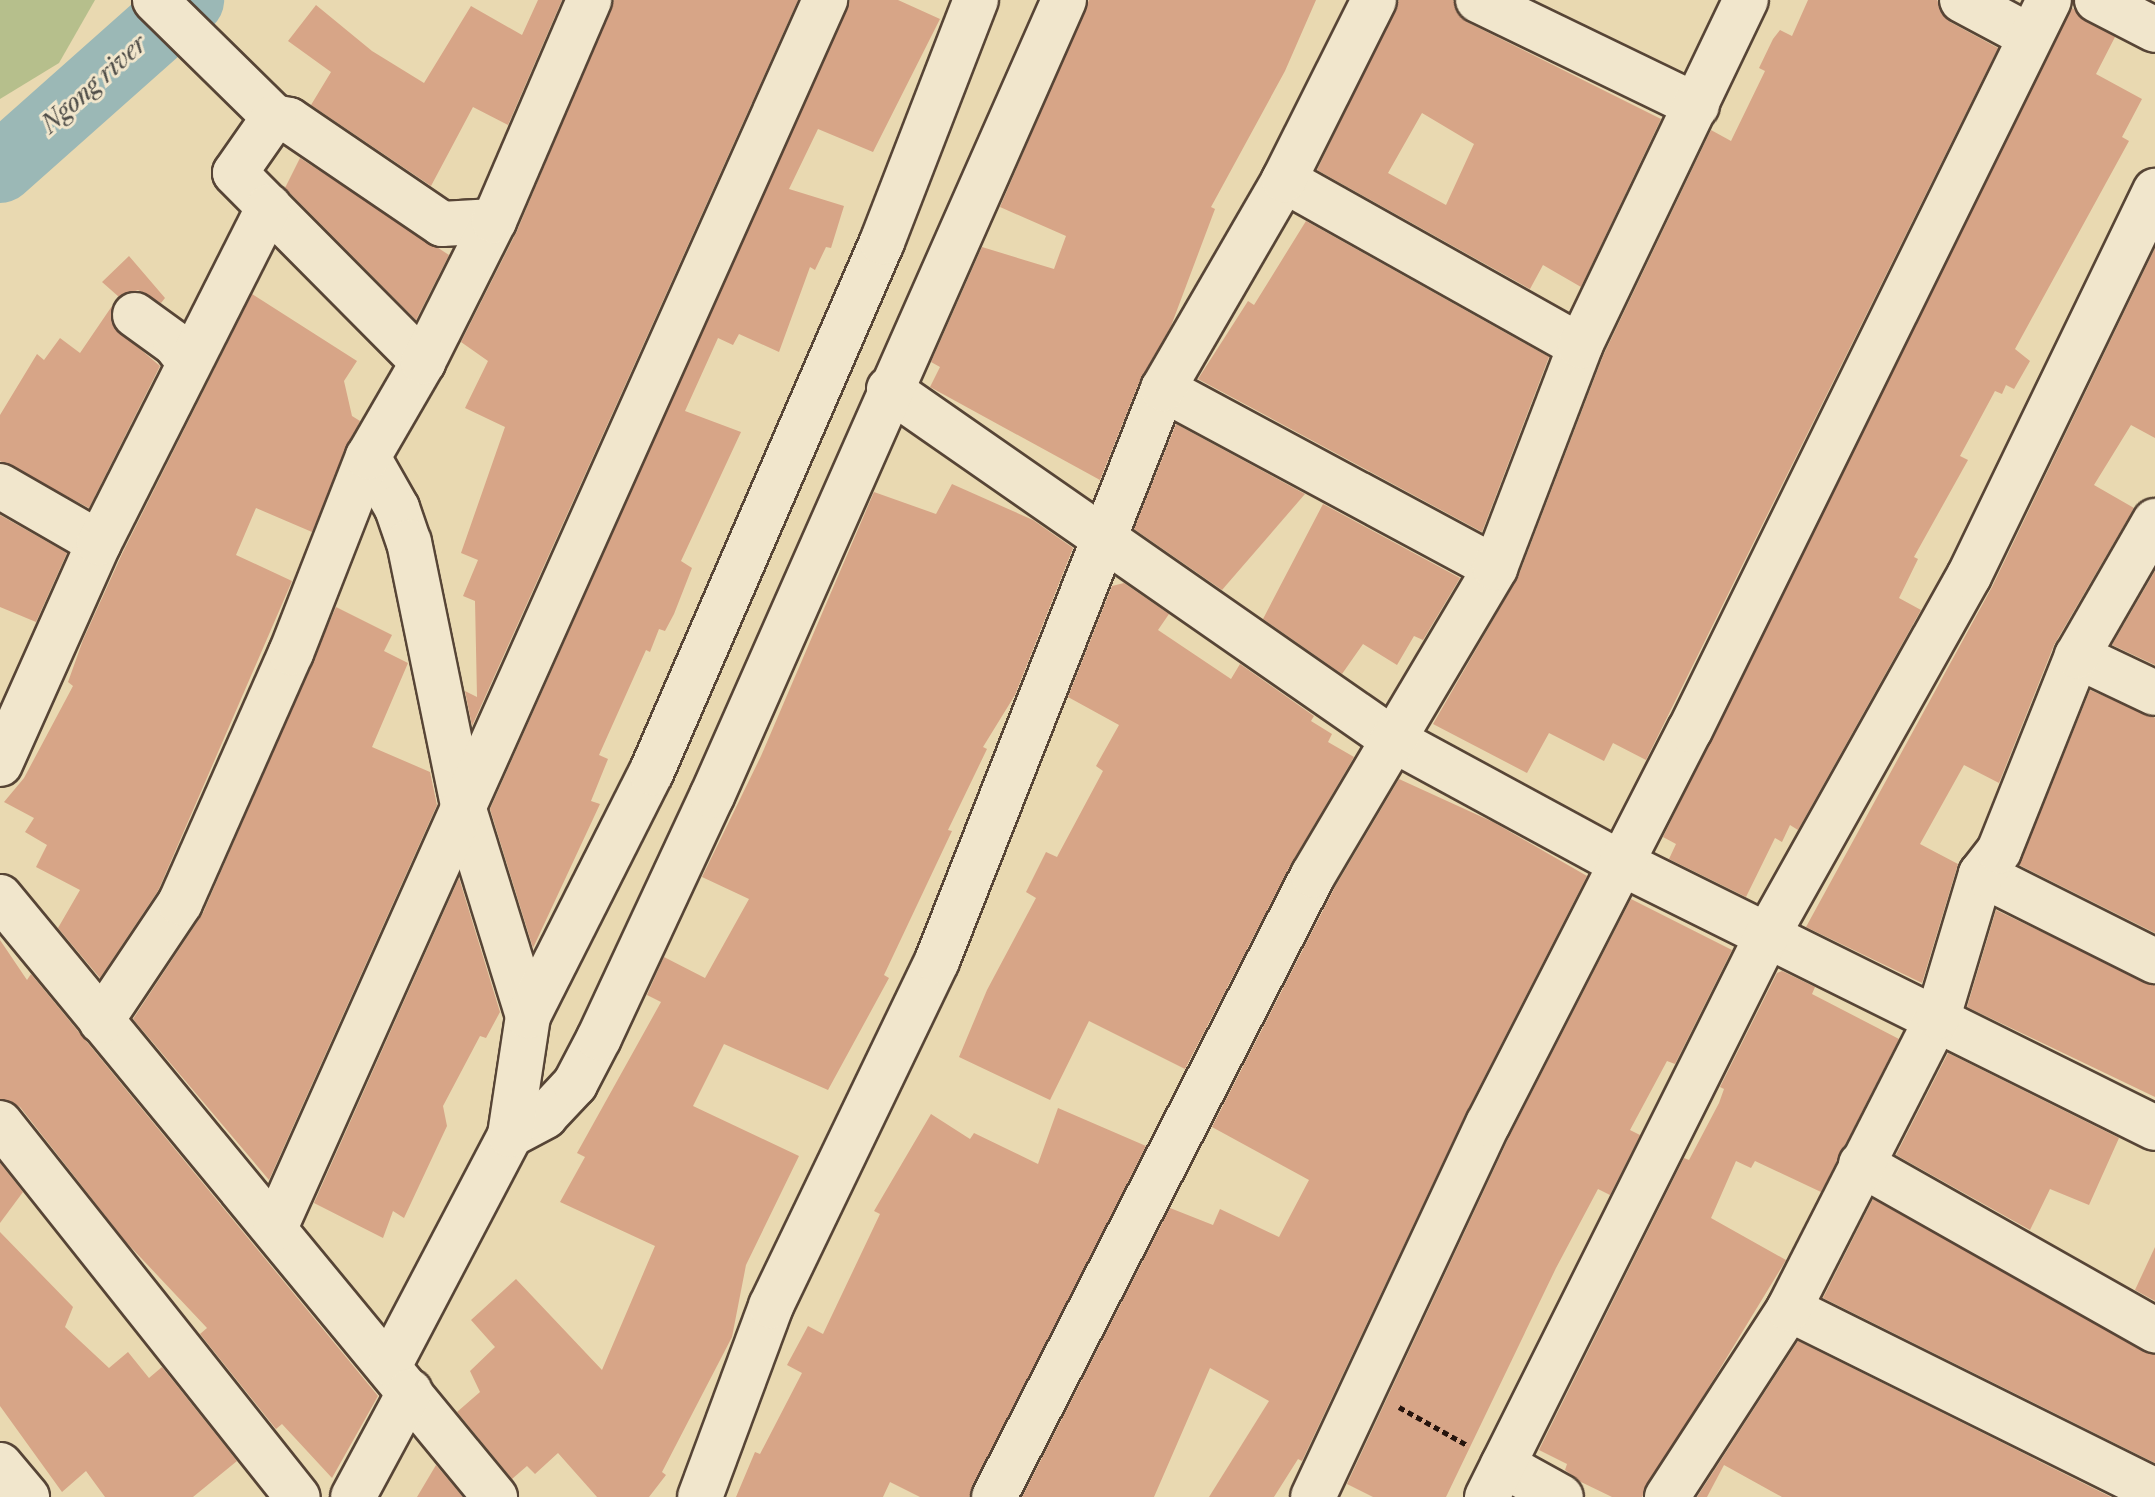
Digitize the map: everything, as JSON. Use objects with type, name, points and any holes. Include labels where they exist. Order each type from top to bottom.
[{"type":"street","points":[[155,0],[273,116],[289,120],[442,224],[494,221]]},
{"type":"street","points":[[101,1021],[180,903],[291,653],[368,457],[423,362],[494,221],[589,0]]},
{"type":"street","points":[[275,1228],[825,0]]},
{"type":"street","points":[[353,1497],[400,1378],[510,1135],[528,1016],[651,773],[882,242],[976,0]]},
{"type":"street","points":[[510,1135],[545,1116],[575,1084],[599,1038],[712,796],[889,389],[1064,0]]},
{"type":"street","points":[[700,1497],[771,1306],[937,961],[1107,540],[1163,389],[1284,180],[1374,0]]},
{"type":"street","points":[[1478,0],[1697,106]]},
{"type":"street","points":[[994,1497],[1313,875],[1495,568],[1580,346],[1746,0]]},
{"type":"street","points":[[1313,1497],[1488,1124],[1619,862],[1690,730],[2039,18],[1962,0]]},
{"type":"street","points":[[2097,0],[2155,30]]},
{"type":"street","points":[[273,116],[235,173],[423,362]]},
{"type":"street","points":[[1284,180],[1580,346]]},
{"type":"street","points":[[1561,1497],[1495,1481],[1768,934],[1969,576],[2155,191]]},
{"type":"street","points":[[0,764],[99,543],[269,206]]},
{"type":"street","points":[[135,315],[175,344],[189,362]]},
{"type":"street","points":[[889,389],[1392,739],[1619,862],[1938,1017],[2155,1128]]},
{"type":"street","points":[[1163,389],[1495,568]]},
{"type":"street","points":[[368,457],[397,508],[413,555],[463,806],[528,1016]]},
{"type":"street","points":[[0,486],[99,543]]},
{"type":"street","points":[[1667,1497],[1789,1309],[1938,1017],[1981,874],[1999,851],[2077,656],[2155,521]]},
{"type":"street","points":[[2077,656],[2155,693]]},
{"type":"street","points":[[1981,874],[2155,961]]},
{"type":"street","points":[[0,897],[400,1378],[495,1497]]},
{"type":"street","points":[[0,1123],[298,1497]]},
{"type":"street","points":[[1861,1164],[2155,1330]]},
{"type":"street","points":[[1789,1309],[2155,1491]]},
{"type":"street","points":[[0,1465],[27,1497]]},
{"type":"path","points":[[1366,1389],[1495,1481]]},
{"type":"green space","points":[[0,0],[95,0],[59,63],[0,99]]},
{"type":"building","points":[[538,0],[562,0],[508,125],[473,107],[431,186],[311,105],[331,72],[288,41],[316,5],[372,51],[424,83],[471,6],[522,35]]},
{"type":"building","points":[[614,0],[798,0],[472,726],[465,691],[477,697],[475,601],[463,596],[478,560],[461,553],[505,427],[465,408],[488,361],[461,342],[517,231]]},
{"type":"building","points":[[850,0],[898,0],[940,19],[873,152],[818,129],[789,189],[844,206],[831,248],[826,247],[815,270],[810,267],[779,352],[739,334],[733,345],[718,338],[685,411],[741,432],[681,561],[692,568],[674,614],[665,631],[659,629],[650,652],[646,650],[599,755],[608,759],[591,801],[600,804],[533,948],[490,809]]},
{"type":"building","points":[[1089,0],[1316,0],[1285,71],[1211,207],[1215,209],[1171,326],[1140,380],[1100,480],[930,387],[940,367],[931,362],[982,247],[1054,269],[1066,236],[1000,207]]},
{"type":"building","points":[[1399,0],[1453,0],[1467,22],[1661,119],[1581,287],[1543,265],[1530,289],[1317,170]],"holes":[[[1422,113],[1474,144],[1446,205],[1388,173]]]},
{"type":"building","points":[[1808,0],[1937,0],[1950,22],[1998,48],[1646,760],[1613,743],[1604,761],[1549,733],[1527,773],[1433,724],[1518,577],[1603,356],[1711,130],[1731,141],[1765,71],[1759,68],[1773,39],[1780,30],[1792,36]]},
{"type":"building","points":[[2072,8],[2115,37],[2096,74],[2142,99],[2122,137],[2129,141],[2015,349],[2030,361],[2014,389],[2006,385],[2002,394],[1995,391],[1960,456],[1968,460],[1914,557],[1918,559],[1899,598],[1921,610],[1798,830],[1790,825],[1782,842],[1775,838],[1746,897],[1669,859],[1676,844],[1663,837]]},
{"type":"building","points":[[300,158],[449,255],[416,320],[285,188]]},
{"type":"building","points":[[1306,221],[1549,357],[1482,532],[1198,379],[1248,301],[1254,305]]},
{"type":"building","points":[[2155,248],[2155,438],[2131,425],[2094,485],[2134,508],[2054,645],[1999,783],[1964,765],[1920,844],[1958,864],[1922,983],[1806,927],[1992,587]]},
{"type":"building","points":[[129,256],[165,298],[161,303],[138,290],[119,297],[102,282]]},
{"type":"building","points":[[252,294],[357,361],[344,381],[352,416],[360,421],[312,532],[256,508],[236,555],[292,581],[158,891],[100,978],[58,928],[80,890],[36,867],[47,845],[25,832],[34,818],[4,802],[24,778],[73,686],[68,682],[83,640],[122,554]]},
{"type":"building","points":[[112,306],[113,326],[160,366],[89,508],[0,461],[0,415],[37,354],[44,360],[60,338],[80,353]]},
{"type":"building","points":[[1176,424],[1305,494],[1222,590],[1134,529]]},
{"type":"building","points":[[952,484],[1033,520],[1073,548],[1015,695],[983,747],[987,749],[948,830],[952,831],[884,975],[889,978],[828,1090],[724,1044],[693,1106],[799,1156],[746,1265],[732,1337],[662,1472],[666,1475],[649,1497],[597,1497],[558,1453],[535,1474],[527,1466],[512,1479],[457,1412],[480,1392],[470,1371],[495,1347],[471,1320],[516,1279],[602,1370],[655,1246],[560,1202],[585,1157],[577,1153],[661,1002],[647,995],[664,957],[705,978],[749,899],[702,877],[761,756],[874,492],[936,514]]},
{"type":"building","points":[[1323,504],[1460,578],[1423,640],[1414,636],[1397,665],[1363,644],[1342,674],[1263,619]]},
{"type":"building","points":[[0,515],[67,553],[36,622],[0,607]]},
{"type":"building","points":[[2155,571],[2155,665],[2112,645]]},
{"type":"building","points":[[1124,583],[1169,614],[1158,630],[1231,679],[1240,664],[1314,716],[1311,721],[1332,734],[1328,742],[1354,757],[1291,864],[1185,1069],[1089,1021],[1050,1100],[959,1057],[987,990],[1036,898],[1026,892],[1046,852],[1057,857],[1103,771],[1096,766],[1119,725],[1068,697],[1112,586]]},
{"type":"building","points":[[336,607],[392,635],[384,651],[408,663],[372,747],[430,772],[437,805],[269,1180],[133,1019],[203,913]]},
{"type":"building","points":[[2090,690],[2155,718],[2155,933],[2019,865]]},
{"type":"building","points":[[1399,779],[1493,822],[1587,876],[1466,1113],[1302,1461],[1298,1459],[1274,1497],[1209,1497],[1269,1401],[1210,1368],[1154,1497],[1022,1497],[1170,1208],[1213,1225],[1220,1209],[1279,1237],[1309,1180],[1212,1127],[1335,887]]},
{"type":"building","points":[[459,878],[500,1012],[486,1038],[480,1036],[443,1106],[447,1126],[404,1218],[393,1211],[383,1238],[314,1203]]},
{"type":"building","points":[[1631,899],[1732,950],[1675,1064],[1667,1061],[1630,1130],[1640,1135],[1610,1195],[1598,1189],[1556,1268],[1446,1497],[1373,1497],[1347,1484],[1510,1135]]},
{"type":"building","points":[[1996,910],[2155,986],[2155,1097],[1967,1007]]},
{"type":"building","points":[[0,940],[27,980],[31,974],[378,1396],[332,1478],[282,1424],[276,1429],[200,1334],[207,1328],[126,1242],[20,1107],[0,1099]]},
{"type":"building","points":[[1782,971],[1815,987],[1812,994],[1899,1039],[1821,1192],[1755,1161],[1751,1168],[1736,1161],[1711,1218],[1786,1260],[1642,1497],[1612,1497],[1581,1482],[1565,1470],[1567,1464],[1539,1450],[1684,1158],[1689,1160],[1719,1103],[1724,1089],[1720,1087],[1777,973]]},
{"type":"building","points":[[1948,1053],[2119,1138],[2089,1205],[2050,1189],[2030,1230],[1896,1155]]},
{"type":"building","points":[[1058,1108],[1146,1146],[969,1497],[920,1497],[890,1482],[883,1497],[736,1497],[755,1452],[760,1454],[802,1373],[787,1365],[808,1326],[823,1334],[880,1214],[874,1211],[931,1114],[970,1139],[974,1133],[1038,1164]]},
{"type":"building","points":[[0,1163],[23,1192],[0,1223]]},
{"type":"building","points":[[1873,1199],[2155,1355],[2155,1463],[1823,1298]]},
{"type":"building","points":[[0,1232],[73,1307],[65,1327],[109,1368],[128,1352],[149,1378],[162,1367],[237,1461],[193,1497],[105,1497],[86,1471],[62,1492],[0,1406]]},
{"type":"building","points":[[2155,1247],[2155,1301],[2135,1290]]},
{"type":"building","points":[[1798,1341],[2111,1497],[1782,1497],[1724,1465],[1707,1497],[1697,1497]]},
{"type":"building","points":[[436,1465],[463,1497],[417,1497]]},
{"type":"waterway","name":"Ngong river","points":[[0,168],[189,0]]}]
